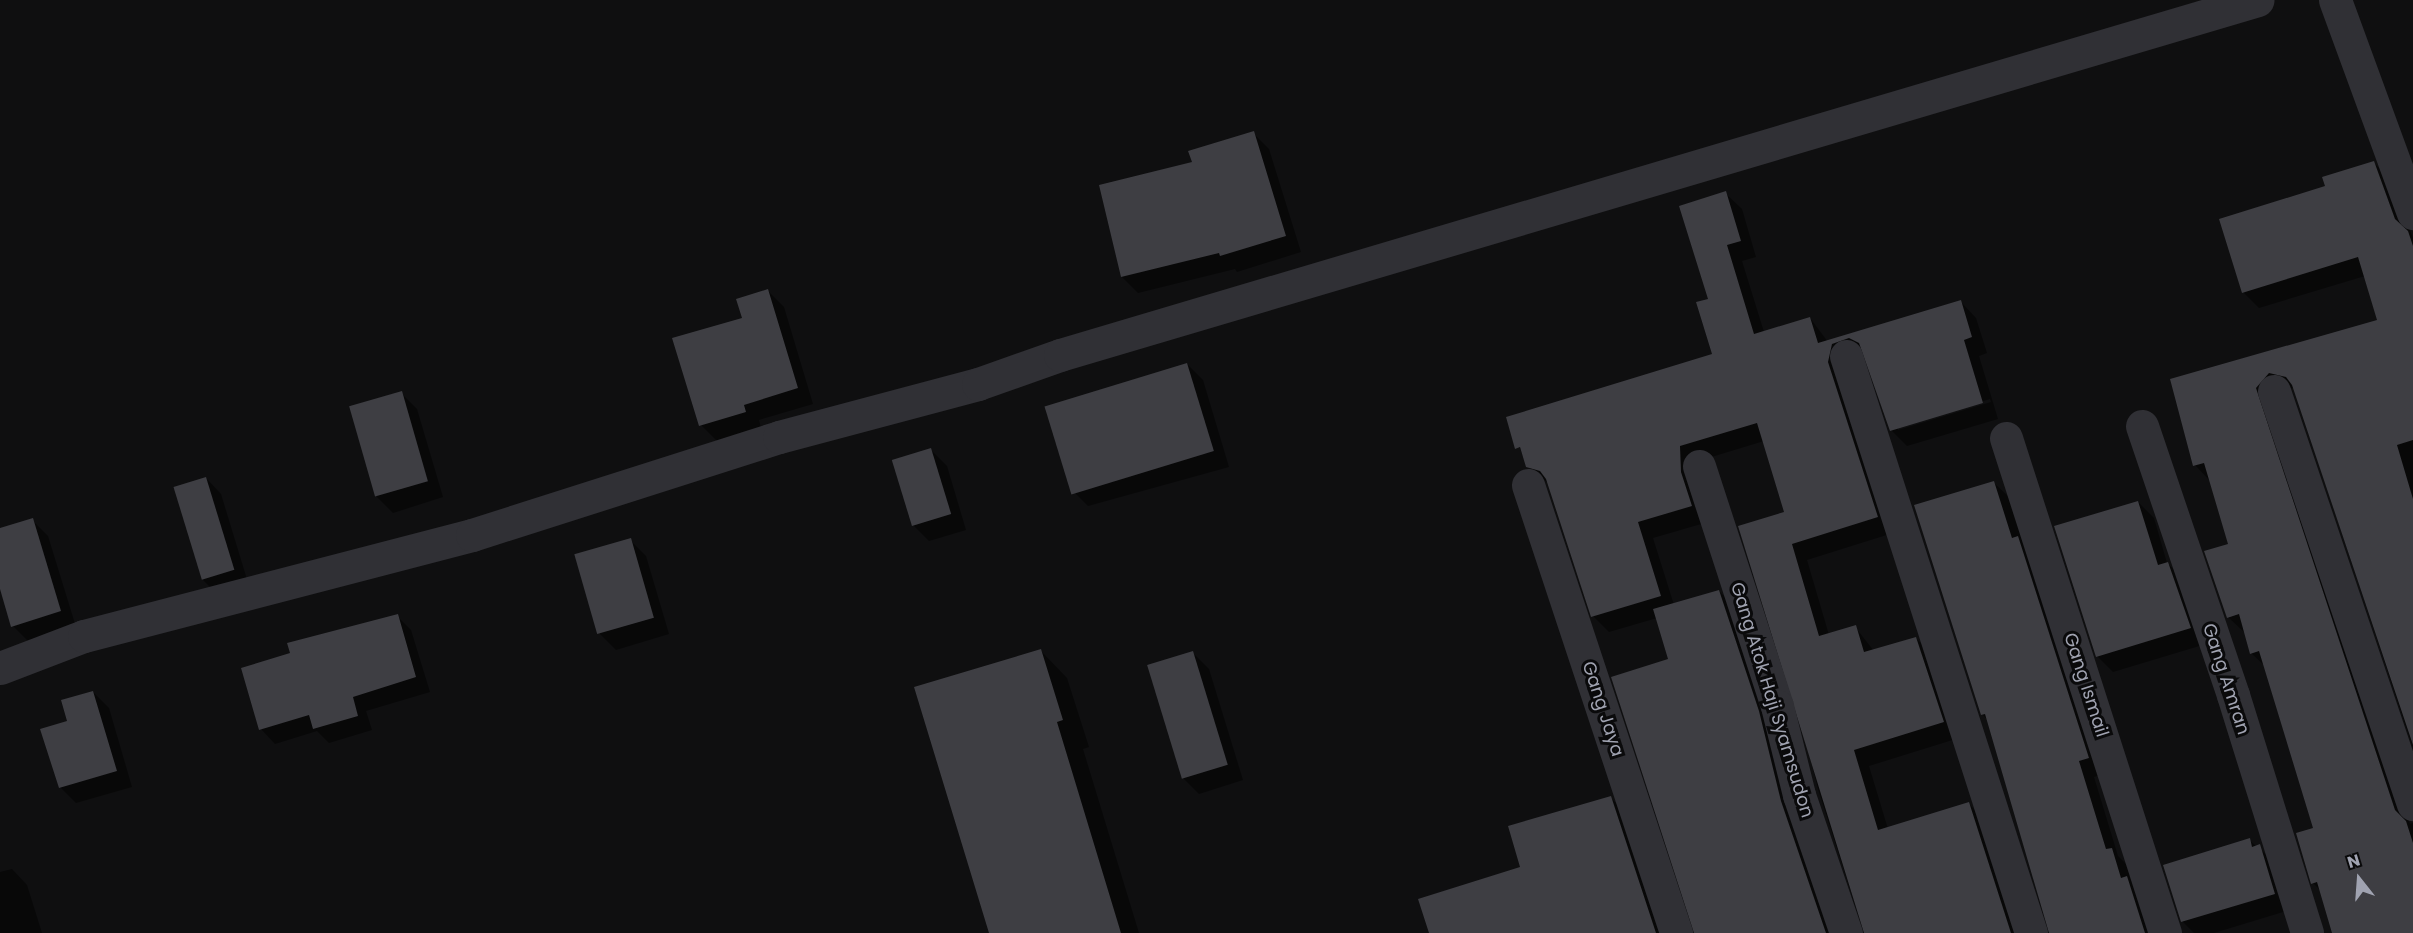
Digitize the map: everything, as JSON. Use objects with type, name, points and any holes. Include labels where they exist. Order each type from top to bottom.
[{"type":"street","points":[[0,668],[84,636],[472,535],[779,437],[978,384],[1072,352],[2258,0]]},
{"type":"street","points":[[2335,0],[2413,213]]},
{"type":"street","points":[[1845,356],[2031,933]]},
{"type":"street","points":[[2274,392],[2413,804]]},
{"type":"street","name":"Gang Amran","points":[[2142,426],[2233,695],[2307,933]]},
{"type":"street","name":"Gang Ismail","points":[[2006,438],[2165,933]]},
{"type":"street","name":"Gang Atok Haji Syamsudon","points":[[1699,466],[1846,933]]},
{"type":"street","name":"Gang Jaya","points":[[1528,485],[1676,933]]},
{"type":"building","points":[[1254,131],[1286,236],[1220,256],[1219,253],[1121,277],[1099,185],[1192,162],[1188,151]]},
{"type":"building","points":[[2374,161],[2395,219],[2408,231],[2413,246],[2413,440],[2397,445],[2413,499],[2413,745],[2292,385],[2286,377],[2269,373],[2256,388],[2395,810],[2406,821],[2413,843],[2413,933],[2332,933],[2317,882],[2311,884],[2296,833],[2313,828],[2259,651],[2250,654],[2239,614],[2227,618],[2204,551],[2228,544],[2204,463],[2193,466],[2170,379],[2377,320],[2358,257],[2242,293],[2219,219],[2325,186],[2322,177]]},
{"type":"building","points":[[1726,191],[1741,241],[1727,245],[1754,334],[1810,317],[1818,343],[1961,300],[1972,337],[1964,340],[1983,403],[1890,431],[1859,343],[1849,338],[1832,344],[1828,362],[1878,517],[1792,544],[1819,636],[1856,625],[1864,652],[1916,637],[1944,722],[1854,750],[1878,830],[1969,802],[2011,933],[1864,933],[1738,526],[1784,512],[1757,423],[1680,446],[1681,472],[1692,506],[1638,522],[1661,596],[1591,617],[1546,479],[1540,471],[1526,467],[1520,447],[1515,449],[1506,417],[1712,354],[1696,302],[1708,299],[1679,206]]},
{"type":"building","points":[[768,289],[798,388],[744,405],[746,412],[699,426],[672,338],[742,318],[736,299]]},
{"type":"building","points":[[1187,363],[1214,451],[1071,495],[1045,407]]},
{"type":"building","points":[[402,391],[428,481],[375,497],[349,406]]},
{"type":"building","points":[[931,448],[951,514],[912,526],[892,460]]},
{"type":"building","points":[[206,477],[234,570],[202,580],[173,487]]},
{"type":"building","points":[[1994,481],[2012,538],[2018,536],[2089,758],[2079,761],[2106,849],[2112,848],[2121,878],[2127,876],[2145,933],[2049,933],[1985,714],[1981,715],[1914,505]]},
{"type":"building","points":[[2138,501],[2158,565],[2168,562],[2191,628],[2096,657],[2054,526]]},
{"type":"building","points":[[33,518],[61,611],[11,627],[0,589],[0,528]]},
{"type":"building","points":[[631,538],[654,618],[597,634],[574,554]]},
{"type":"building","points":[[1719,590],[1759,711],[1781,801],[1826,933],[1694,933],[1611,677],[1668,659],[1653,609]]},
{"type":"building","points":[[398,614],[416,677],[353,697],[358,716],[313,729],[309,715],[259,730],[241,668],[290,653],[287,643]]},
{"type":"building","points":[[1041,649],[1063,720],[1057,722],[1121,933],[989,933],[914,687]]},
{"type":"building","points":[[1193,651],[1228,765],[1182,779],[1147,665]]},
{"type":"building","points":[[93,691],[117,771],[59,788],[40,729],[67,721],[61,700]]},
{"type":"building","points":[[1611,796],[1656,933],[1429,933],[1418,899],[1520,867],[1508,826]]},
{"type":"building","points":[[2250,838],[2252,847],[2260,844],[2275,894],[2181,922],[2163,865]]}]
